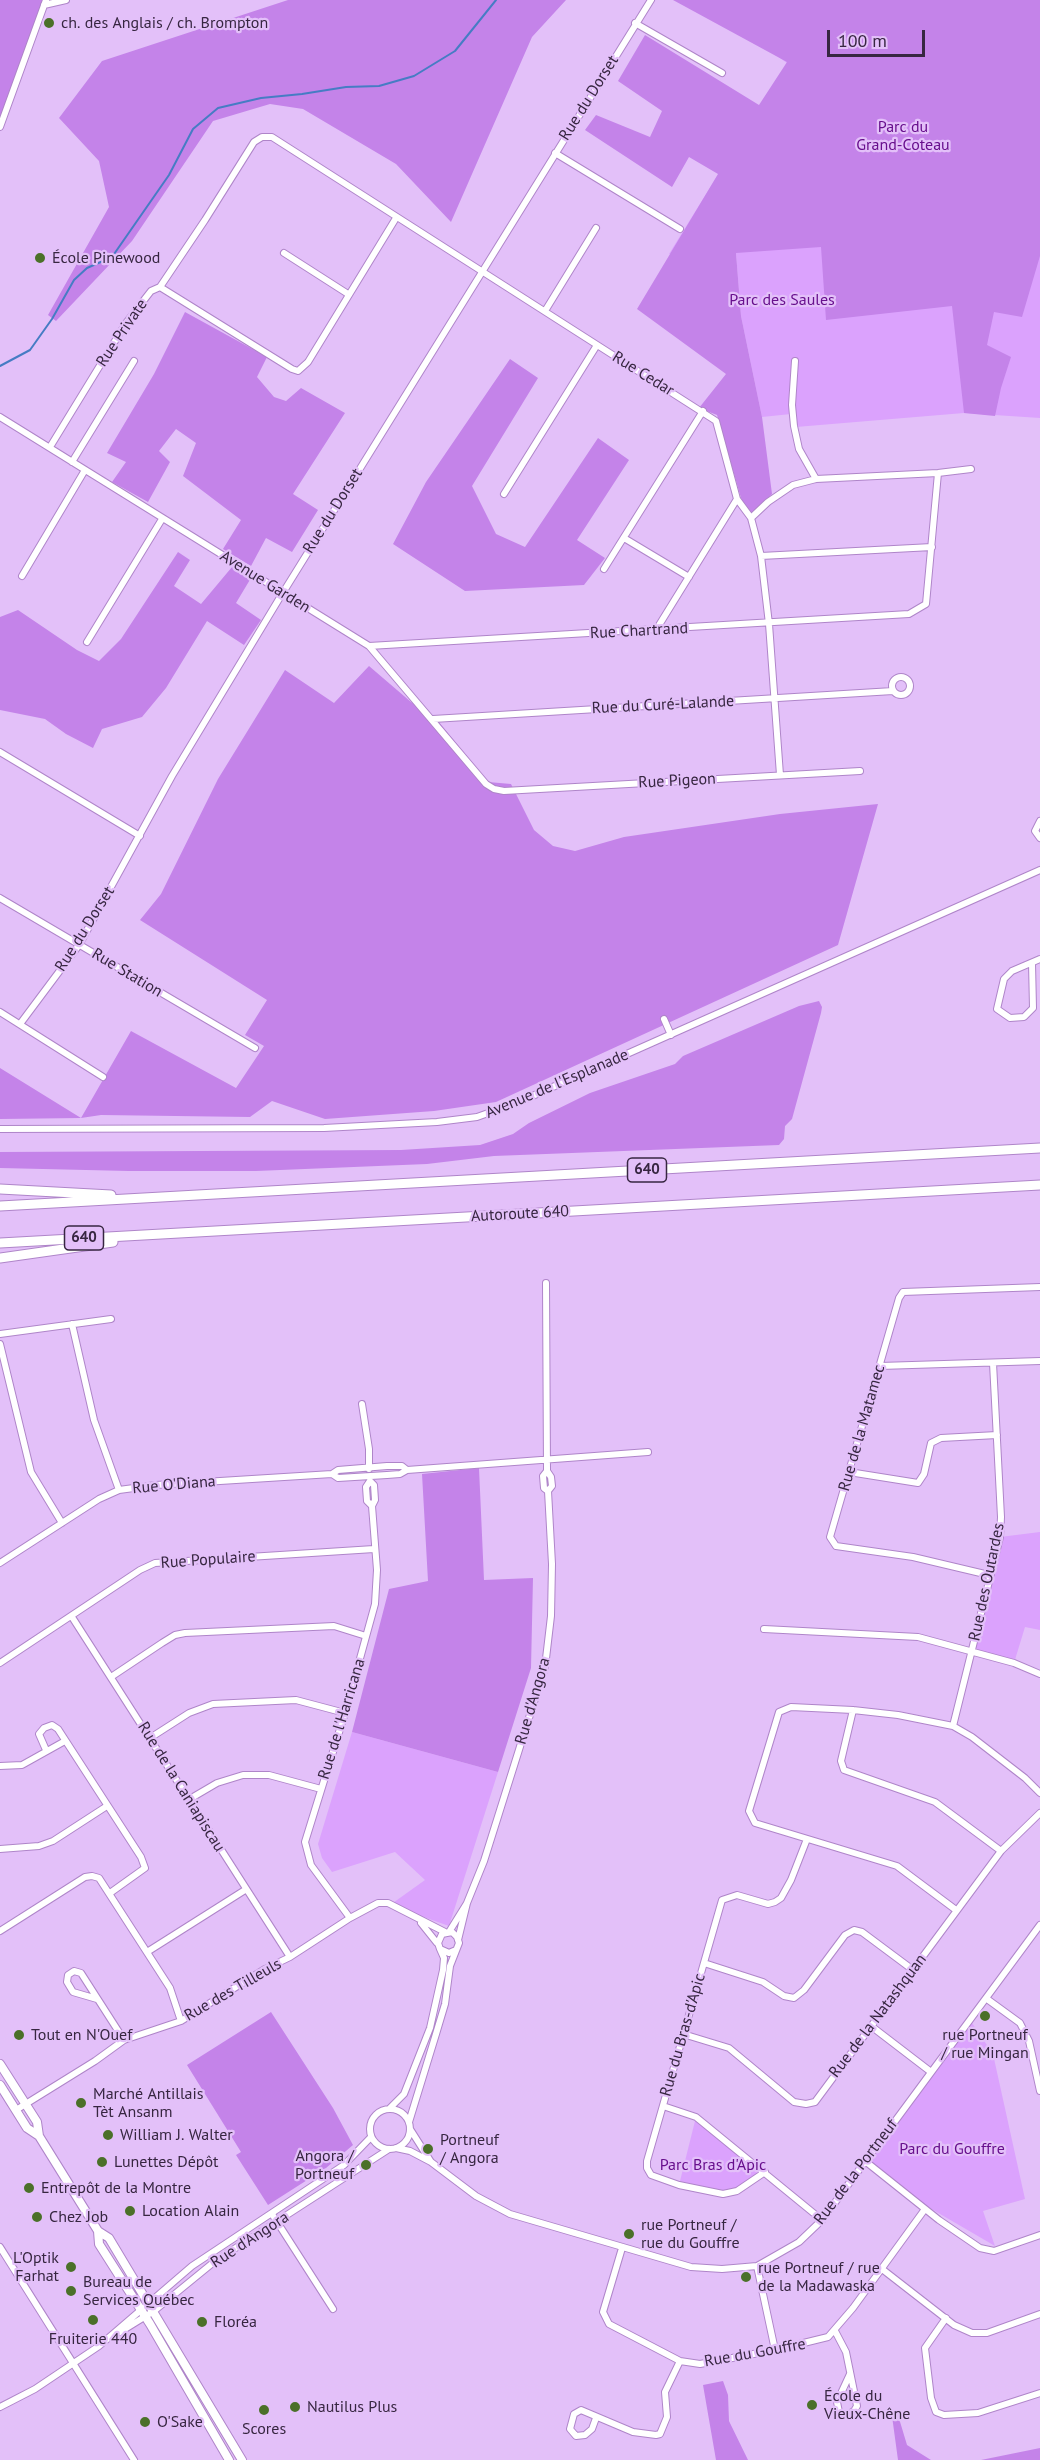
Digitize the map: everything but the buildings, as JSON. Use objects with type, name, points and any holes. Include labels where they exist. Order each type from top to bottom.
[{"type":"highway","name":"640","points":[[0,1206],[1040,1148]]},
{"type":"highway","name":"Autoroute 640","points":[[0,1243],[1040,1185]]},
{"type":"highway","points":[[0,1189],[152,1197]]},
{"type":"highway","points":[[0,1258],[168,1233]]},
{"type":"main road","points":[[0,2064],[37,2122],[39,2136],[98,2231],[109,2238],[242,2460]]},
{"type":"main road","points":[[0,2085],[27,2128],[39,2136]]},
{"type":"main road","points":[[98,2231],[99,2244],[229,2460]]},
{"type":"street","points":[[0,127],[45,3],[66,0]]},
{"type":"street","name":"Rue du Dorset","points":[[20,1024],[79,945],[172,776],[283,592],[651,0]]},
{"type":"street","points":[[635,23],[723,73]]},
{"type":"street","name":"Rue Cedar","points":[[262,136],[272,137],[716,421],[737,499],[751,518],[761,556],[769,624],[780,775]]},
{"type":"street","name":"Rue Private","points":[[50,447],[126,323],[151,291],[160,287],[254,142],[262,136]]},
{"type":"street","points":[[555,153],[680,229]]},
{"type":"street","points":[[160,287],[298,371],[308,362],[396,218]]},
{"type":"street","points":[[545,311],[596,228]]},
{"type":"street","points":[[284,253],[348,294]]},
{"type":"street","points":[[504,494],[597,345]]},
{"type":"street","points":[[72,462],[134,361]]},
{"type":"street","points":[[795,361],[792,405],[798,449],[816,479]]},
{"type":"street","points":[[604,569],[703,411]]},
{"type":"street","name":"Avenue Garden","points":[[0,417],[369,646],[486,784],[494,789]]},
{"type":"street","points":[[751,518],[793,486],[816,479],[938,473],[971,469]]},
{"type":"street","points":[[22,576],[85,470]]},
{"type":"street","points":[[761,556],[932,547],[938,473]]},
{"type":"street","points":[[656,630],[737,499]]},
{"type":"street","points":[[87,642],[162,519]]},
{"type":"street","points":[[624,538],[688,577]]},
{"type":"street","name":"Rue Chartrand","points":[[369,646],[909,614],[926,604],[932,547]]},
{"type":"street","name":"Rue du Curé-Lalande","points":[[433,719],[893,691]]},
{"type":"street","points":[[0,752],[140,836]]},
{"type":"street","name":"Rue Pigeon","points":[[494,789],[504,791],[860,771]]},
{"type":"street","points":[[1040,821],[1035,831],[1040,838]]},
{"type":"street","name":"Avenue de l'Esplanade","points":[[0,1129],[324,1128],[459,1120],[483,1116],[671,1035],[1040,870]]},
{"type":"street","name":"Rue Station","points":[[0,898],[255,1048]]},
{"type":"street","points":[[1032,963],[1033,1008],[1024,1017],[1010,1018],[997,1009],[1004,979],[1012,971],[1040,959]]},
{"type":"street","points":[[0,1012],[103,1077]]},
{"type":"street","points":[[664,1019],[671,1035]]},
{"type":"street","name":"Rue d'Angora","points":[[458,1940],[467,1903],[484,1861],[545,1667],[551,1616],[552,1576],[548,1491],[552,1486],[551,1477],[547,1471],[546,1283]]},
{"type":"street","name":"Rue de la Matamec","points":[[989,1575],[913,1557],[836,1546],[830,1537],[899,1298],[903,1292],[1040,1287]]},
{"type":"street","points":[[0,1334],[111,1319]]},
{"type":"street","points":[[72,1324],[94,1420],[119,1490]]},
{"type":"street","points":[[0,1344],[31,1472],[62,1523]]},
{"type":"street","points":[[880,1366],[1040,1361]]},
{"type":"street","name":"Rue des Outardes","points":[[953,1726],[973,1653],[989,1575],[1000,1536],[993,1363]]},
{"type":"street","name":"Rue de l'Harricana","points":[[350,1918],[311,1865],[305,1842],[345,1713],[375,1604],[376,1570],[372,1506],[375,1500],[375,1488],[370,1474],[369,1449],[362,1404]]},
{"type":"street","points":[[849,1472],[918,1483],[924,1474],[931,1443],[940,1438],[997,1435]]},
{"type":"street","name":"Rue O'Diana","points":[[0,1563],[99,1499],[119,1490],[156,1485],[332,1474],[338,1478],[370,1474],[400,1474],[407,1470],[645,1453]]},
{"type":"street","name":"Rue Populaire","points":[[0,1663],[140,1570],[155,1563],[374,1549]]},
{"type":"street","name":"Rue de la Caniapiscau","points":[[72,1617],[290,1957]]},
{"type":"street","points":[[111,1677],[175,1635],[334,1626],[366,1636]]},
{"type":"street","points":[[764,1629],[918,1637],[1014,1662],[1040,1674]]},
{"type":"street","points":[[150,1738],[189,1713],[213,1704],[296,1700],[345,1713]]},
{"type":"street","points":[[956,1910],[897,1866],[755,1823],[749,1811],[779,1712],[791,1707],[853,1710],[898,1714],[953,1726],[972,1737],[1025,1778],[1040,1793]]},
{"type":"street","points":[[853,1710],[841,1761],[844,1770],[934,1802],[1001,1851]]},
{"type":"street","points":[[46,1750],[39,1734],[44,1728],[52,1725],[58,1729],[141,1857],[145,1868],[110,1893]]},
{"type":"street","points":[[0,1766],[22,1765],[65,1741]]},
{"type":"street","points":[[188,1800],[217,1783],[243,1775],[269,1775],[321,1789]]},
{"type":"street","points":[[0,1849],[39,1846],[53,1841],[107,1806]]},
{"type":"street","name":"Rue de la Natashquan","points":[[683,2034],[729,2048],[794,2102],[807,2104],[815,2102],[1001,1851],[1040,1813]]},
{"type":"street","name":"Rue du Bras-d'Apic","points":[[765,2172],[737,2191],[723,2194],[679,2185],[651,2175],[647,2168],[647,2161],[722,1900],[737,1895],[768,1904],[781,1898],[792,1880],[807,1839]]},
{"type":"street","points":[[0,1931],[84,1877],[99,1878],[170,1988],[181,2020]]},
{"type":"street","points":[[147,1952],[245,1890]]},
{"type":"street","name":"Rue des Tilleuls","points":[[16,2110],[95,2061],[124,2040],[181,2020],[378,1903],[388,1903],[447,1932]]},
{"type":"street","name":"Rue d'Angora","points":[[447,1932],[467,1903]]},
{"type":"street","name":"Rue des Tilleuls","points":[[419,1920],[439,1947]]},
{"type":"street","name":"Rue de la Portneuf","points":[[393,2149],[410,2151],[431,2162],[476,2196],[510,2214],[691,2267],[722,2269],[757,2266],[799,2242],[822,2220],[1040,1925]]},
{"type":"street","points":[[704,1963],[763,1982],[784,1996],[794,1998],[804,1990],[845,1935],[854,1930],[862,1932],[913,1970]]},
{"type":"street","points":[[389,2109],[404,2094],[430,2028],[444,1958],[439,1947],[440,1936],[447,1932],[455,1934],[458,1940],[450,1966],[445,2004],[406,2141],[393,2149],[379,2146],[371,2137],[373,2118],[383,2110],[389,2109],[401,2113],[409,2126]]},
{"type":"street","points":[[439,1947],[449,1953],[456,1950]]},
{"type":"street","points":[[97,1999],[73,1992],[67,1982],[68,1976],[74,1971],[81,1973],[124,2040]]},
{"type":"street","points":[[987,1999],[1020,2023],[1029,2041],[1040,2091]]},
{"type":"street","points":[[871,2026],[931,2072]]},
{"type":"street","points":[[663,2106],[696,2117],[822,2220]]},
{"type":"street","name":"Rue de la Portneuf","points":[[409,2126],[431,2162]]},
{"type":"street","name":"Rue d'Angora","points":[[143,2314],[149,2302],[209,2253],[344,2165],[371,2137]]},
{"type":"street","name":"Rue d'Angora","points":[[0,2407],[28,2393],[74,2364],[143,2314],[154,2311],[204,2270],[393,2149]]},
{"type":"street","points":[[865,2161],[925,2209],[980,2248],[994,2251],[1040,2235]]},
{"type":"street","name":"Rue du Gouffre","points":[[622,2248],[603,2312],[609,2324],[680,2361],[700,2364],[816,2342],[828,2337],[882,2269],[925,2209]]},
{"type":"street","points":[[272,2214],[333,2308]]},
{"type":"street","points":[[0,2247],[134,2460]]},
{"type":"street","points":[[757,2266],[775,2350]]},
{"type":"street","points":[[882,2269],[963,2331],[987,2332],[1040,2314]]},
{"type":"street","points":[[946,2318],[924,2348],[931,2397],[936,2412],[944,2415],[978,2413],[1040,2393]]},
{"type":"street","points":[[835,2331],[846,2352],[857,2406],[854,2411],[845,2415],[839,2412],[837,2402],[850,2374]]},
{"type":"street","points":[[596,2418],[592,2429],[585,2435],[576,2436],[570,2429],[574,2414],[578,2411],[633,2432],[660,2434],[667,2417],[665,2392],[680,2361]]},
{"type":"green space","points":[[0,0],[44,0],[0,117]]},
{"type":"green space","points":[[288,0],[566,0],[532,37],[451,222],[396,164],[303,109],[270,104],[213,121],[132,241],[56,321],[48,315],[109,207],[99,161],[59,118],[102,61]]},
{"type":"green space","name":"Parc du Grand-Coteau","points":[[673,0],[1040,0],[1040,256],[1022,317],[994,312],[987,345],[1011,357],[995,416],[964,413],[952,306],[826,320],[821,247],[736,253],[741,316],[762,417],[772,494],[750,516],[741,498],[717,415],[699,408],[726,374],[637,309],[718,174],[689,157],[672,187],[585,130],[596,115],[650,137],[662,111],[618,81],[645,35],[759,105],[787,62]]},
{"type":"green space","name":"Parc du Grand-Coteau","points":[[697,0],[1040,0],[1040,418],[964,413],[796,427],[791,414],[762,417],[741,316],[736,253],[669,254],[787,63]]},
{"type":"green space","points":[[185,312],[267,357],[257,377],[274,397],[286,401],[301,388],[345,413],[293,494],[318,510],[292,552],[266,538],[251,566],[223,549],[241,520],[183,476],[196,443],[176,429],[159,451],[170,462],[148,502],[112,482],[126,462],[107,453],[154,374]]},
{"type":"green space","points":[[510,359],[538,378],[472,486],[496,534],[525,547],[598,438],[629,460],[577,540],[605,558],[584,585],[465,591],[393,544],[426,482]]},
{"type":"green space","points":[[178,552],[190,560],[174,586],[201,604],[232,567],[251,578],[236,603],[261,620],[244,645],[207,621],[166,688],[142,717],[102,729],[93,748],[66,734],[45,719],[0,710],[0,617],[18,610],[77,650],[99,661],[121,639]]},
{"type":"green space","points":[[369,666],[411,702],[434,716],[488,782],[511,784],[534,830],[553,846],[575,851],[624,837],[780,814],[878,804],[838,945],[496,1102],[434,1111],[325,1119],[272,1101],[250,1117],[101,1115],[81,1118],[131,1031],[236,1088],[264,1046],[245,1035],[267,1000],[140,920],[161,894],[218,779],[285,670],[334,703]]},
{"type":"green space","points":[[819,1001],[822,1007],[821,1013],[792,1119],[785,1126],[784,1139],[779,1145],[494,1156],[427,1164],[256,1171],[0,1168],[0,1152],[401,1150],[480,1145],[513,1134],[529,1123],[590,1093],[675,1064],[683,1056],[799,1006]]},
{"type":"green space","points":[[0,1068],[81,1118],[0,1119]]},
{"type":"green space","points":[[479,1468],[484,1580],[533,1578],[531,1668],[498,1772],[352,1732],[389,1589],[428,1581],[422,1474]]},
{"type":"green space","points":[[1040,1532],[1040,1630],[1025,1627],[1014,1663],[973,1653],[1000,1537]]},
{"type":"green space","points":[[352,1732],[498,1772],[449,1926],[390,1905],[425,1880],[395,1852],[332,1872],[322,1858],[318,1844]]},
{"type":"green space","points":[[271,2012],[333,2108],[353,2145],[326,2168],[268,2205],[236,2155],[241,2152],[187,2065]]},
{"type":"green space","name":"Parc du Gouffre","points":[[970,2020],[993,2054],[1025,2199],[983,2211],[995,2246],[928,2207],[868,2161]]},
{"type":"green space","name":"Parc Bras d'Apic","points":[[696,2117],[765,2172],[752,2182],[723,2194],[679,2185]]},
{"type":"green space","points":[[723,2381],[728,2395],[729,2421],[748,2460],[716,2460],[703,2385]]},
{"type":"green space","points":[[898,2415],[907,2445],[931,2460],[898,2460],[892,2416]]},
{"type":"green space","points":[[1040,2448],[1040,2460],[981,2460]]},
{"type":"waterway","points":[[0,366],[30,350],[52,319],[74,280],[87,268],[112,257],[169,175],[193,129],[218,108],[261,98],[346,87],[379,86],[414,76],[455,51],[496,0]]},
{"type":"place","name":"ch. des Anglais / ch. Brompton","points":[[49,23]]},
{"type":"place","name":"École Pinewood","points":[[40,258]]},
{"type":"place","name":"rue Portneuf / rue Mingan","points":[[985,2016]]},
{"type":"place","name":"Tout en N'Ouef","points":[[19,2035]]},
{"type":"place","name":"Marché Antillais Tèt Ansanm","points":[[81,2103]]},
{"type":"place","name":"William J. Walter","points":[[108,2135]]},
{"type":"place","name":"Portneuf / Angora","points":[[428,2149]]},
{"type":"place","name":"Lunettes Dépôt","points":[[102,2162]]},
{"type":"place","name":"Angora / Portneuf","points":[[366,2165]]},
{"type":"place","name":"Entrepôt de la Montre","points":[[29,2188]]},
{"type":"place","name":"Location Alain","points":[[130,2211]]},
{"type":"place","name":"Chez Job","points":[[37,2217]]},
{"type":"place","name":"rue Portneuf / rue du Gouffre","points":[[629,2234]]},
{"type":"place","name":"L'Optik Farhat","points":[[71,2267]]},
{"type":"place","name":"rue Portneuf / rue de la Madawaska","points":[[746,2277]]},
{"type":"place","name":"Bureau de Services Québec","points":[[71,2291]]},
{"type":"place","name":"Fruiterie 440","points":[[93,2320]]},
{"type":"place","name":"Floréa","points":[[202,2322]]},
{"type":"place","name":"École du Vieux-Chêne","points":[[812,2405]]},
{"type":"place","name":"Nautilus Plus","points":[[295,2407]]},
{"type":"place","name":"Scores","points":[[264,2410]]},
{"type":"place","name":"O'Sake","points":[[145,2422]]},
{"type":"park label","name":"Parc des Saules","points":[[782,300]]}]
